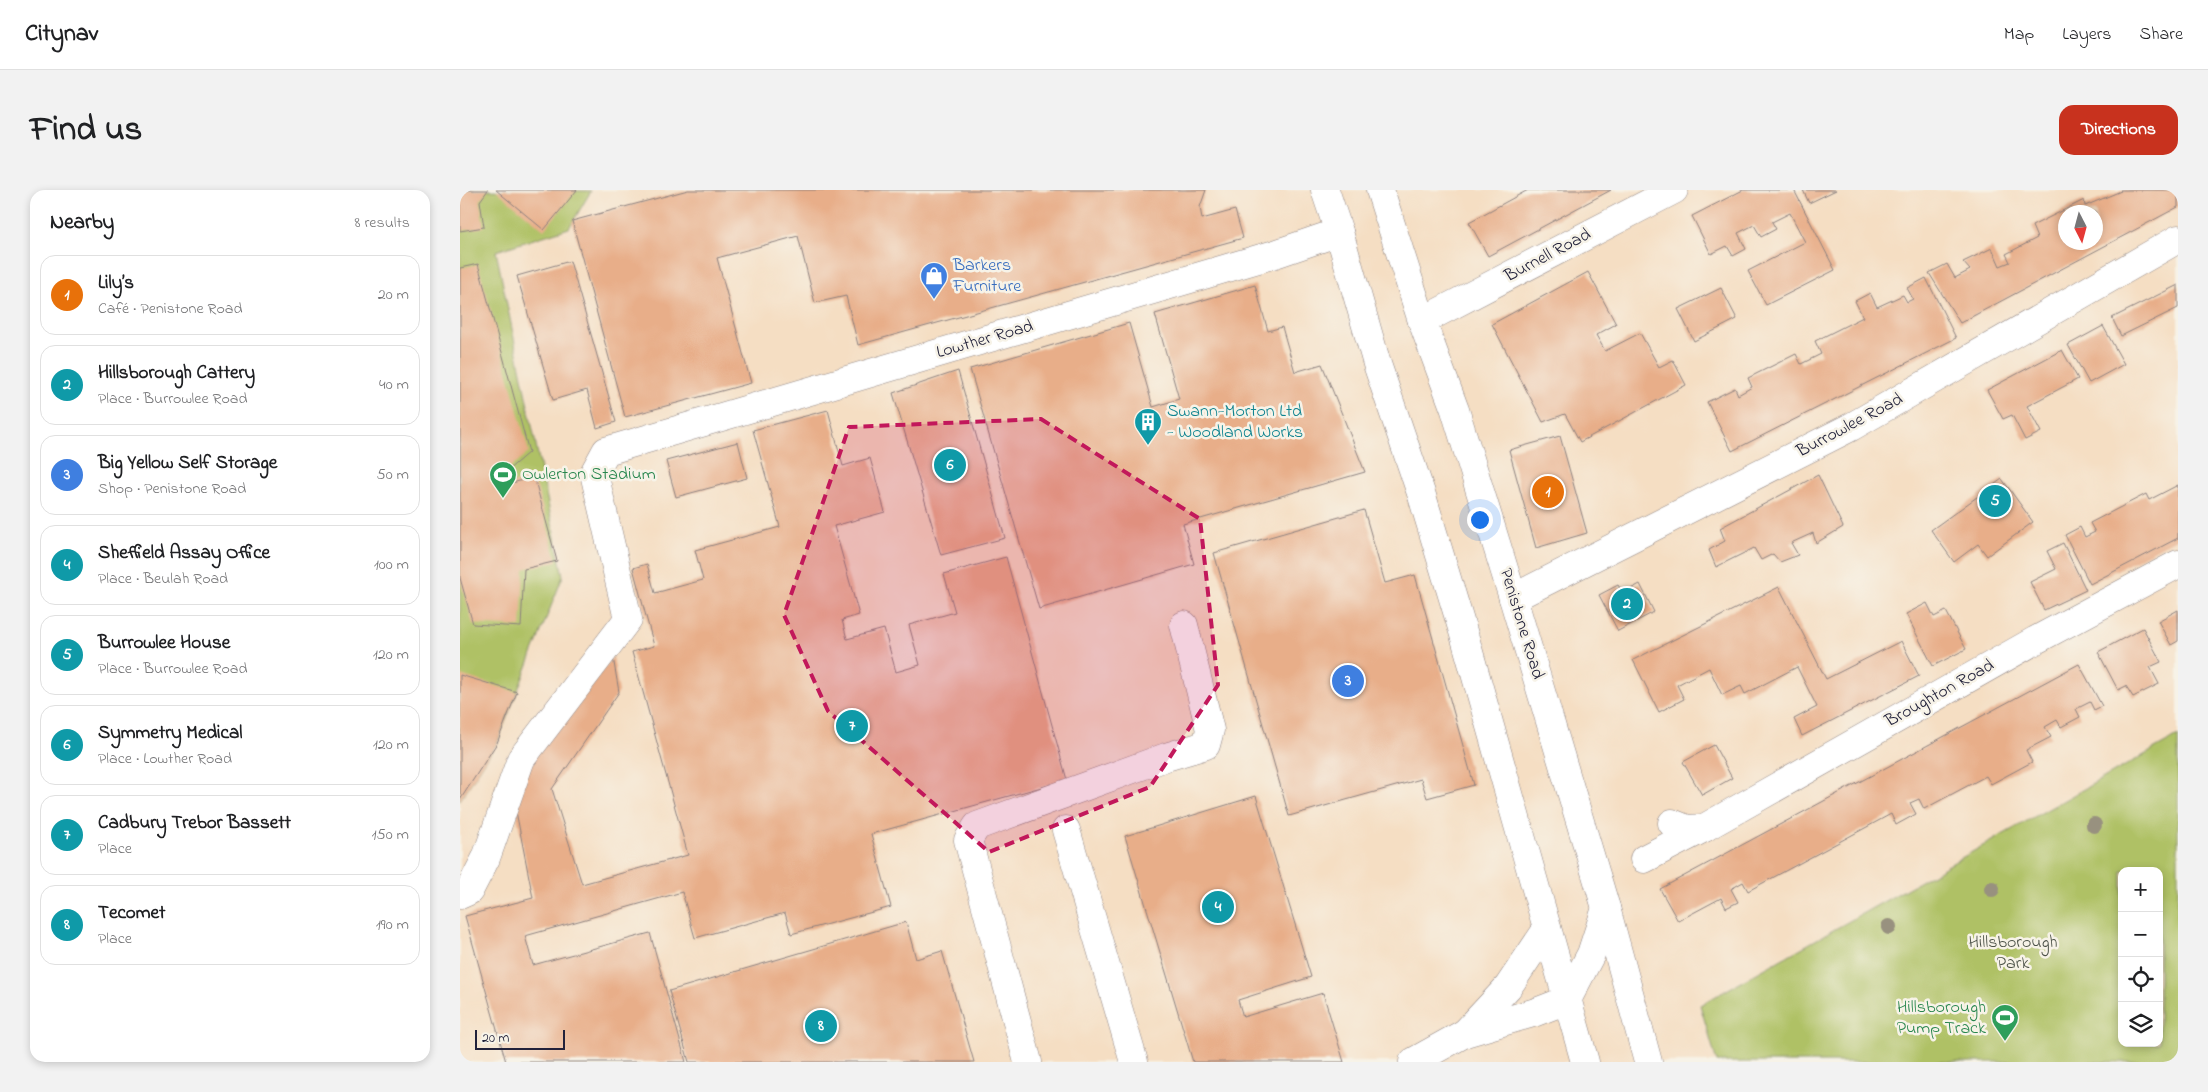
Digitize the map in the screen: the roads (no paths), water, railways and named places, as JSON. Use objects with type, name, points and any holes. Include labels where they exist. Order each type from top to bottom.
[{"type":"main road","points":[[1325,190],[1377,364],[1425,505],[1465,638],[1585,1062]]},
{"type":"main road","name":"Penistone Road","points":[[1380,190],[1422,322],[1455,410],[1513,598],[1606,908],[1648,1062]]},
{"type":"main road","name":"Burnell Road","points":[[1422,322],[1674,190]]},
{"type":"main road","name":"Lowther Road","points":[[460,895],[469,891],[486,858],[521,759],[628,619],[594,473],[606,451],[1275,254],[1339,232]]},
{"type":"main road","name":"Burrowlee Road","points":[[1513,598],[1851,427],[2178,239]]},
{"type":"main road","name":"Broughton Road","points":[[1644,859],[1704,828],[2036,640],[2178,564]]},
{"type":"main road","points":[[1028,1062],[968,840],[977,826],[1206,745],[1210,730],[1184,626]]},
{"type":"main road","points":[[1672,823],[1687,829],[1704,828]]},
{"type":"main road","points":[[1066,830],[1134,1062]]},
{"type":"main road","points":[[1413,1062],[1465,1033],[1536,1012],[1567,1000],[1590,954],[1606,908]]},
{"type":"main road","points":[[1465,1033],[1508,987],[1547,928]]},
{"type":"place","name":"Barkers Furniture","points":[[934,300]]},
{"type":"place","name":"Swann-Morton Ltd - Woodland Works","points":[[1148,446]]},
{"type":"place","name":"Symmetry Medical","points":[[950,465]]},
{"type":"place","name":"Lily’s","points":[[1548,492]]},
{"type":"place","name":"Owlerton Stadium","points":[[503,499]]},
{"type":"place","name":"Burrowlee House","points":[[1995,501]]},
{"type":"place","name":"Hillsborough Cattery","points":[[1627,604]]},
{"type":"place","name":"Big Yellow Self Storage","points":[[1348,681]]},
{"type":"place","name":"Cadbury Trebor Bassett","points":[[852,726]]},
{"type":"place","name":"Sheffield Assay Office","points":[[1218,907]]},
{"type":"place","name":"Tecomet","points":[[821,1026]]},
{"type":"place","name":"Hillsborough Pump Track","points":[[2005,1042]]},
{"type":"park label","name":"Hillsborough Park","points":[[2013,953]]}]
